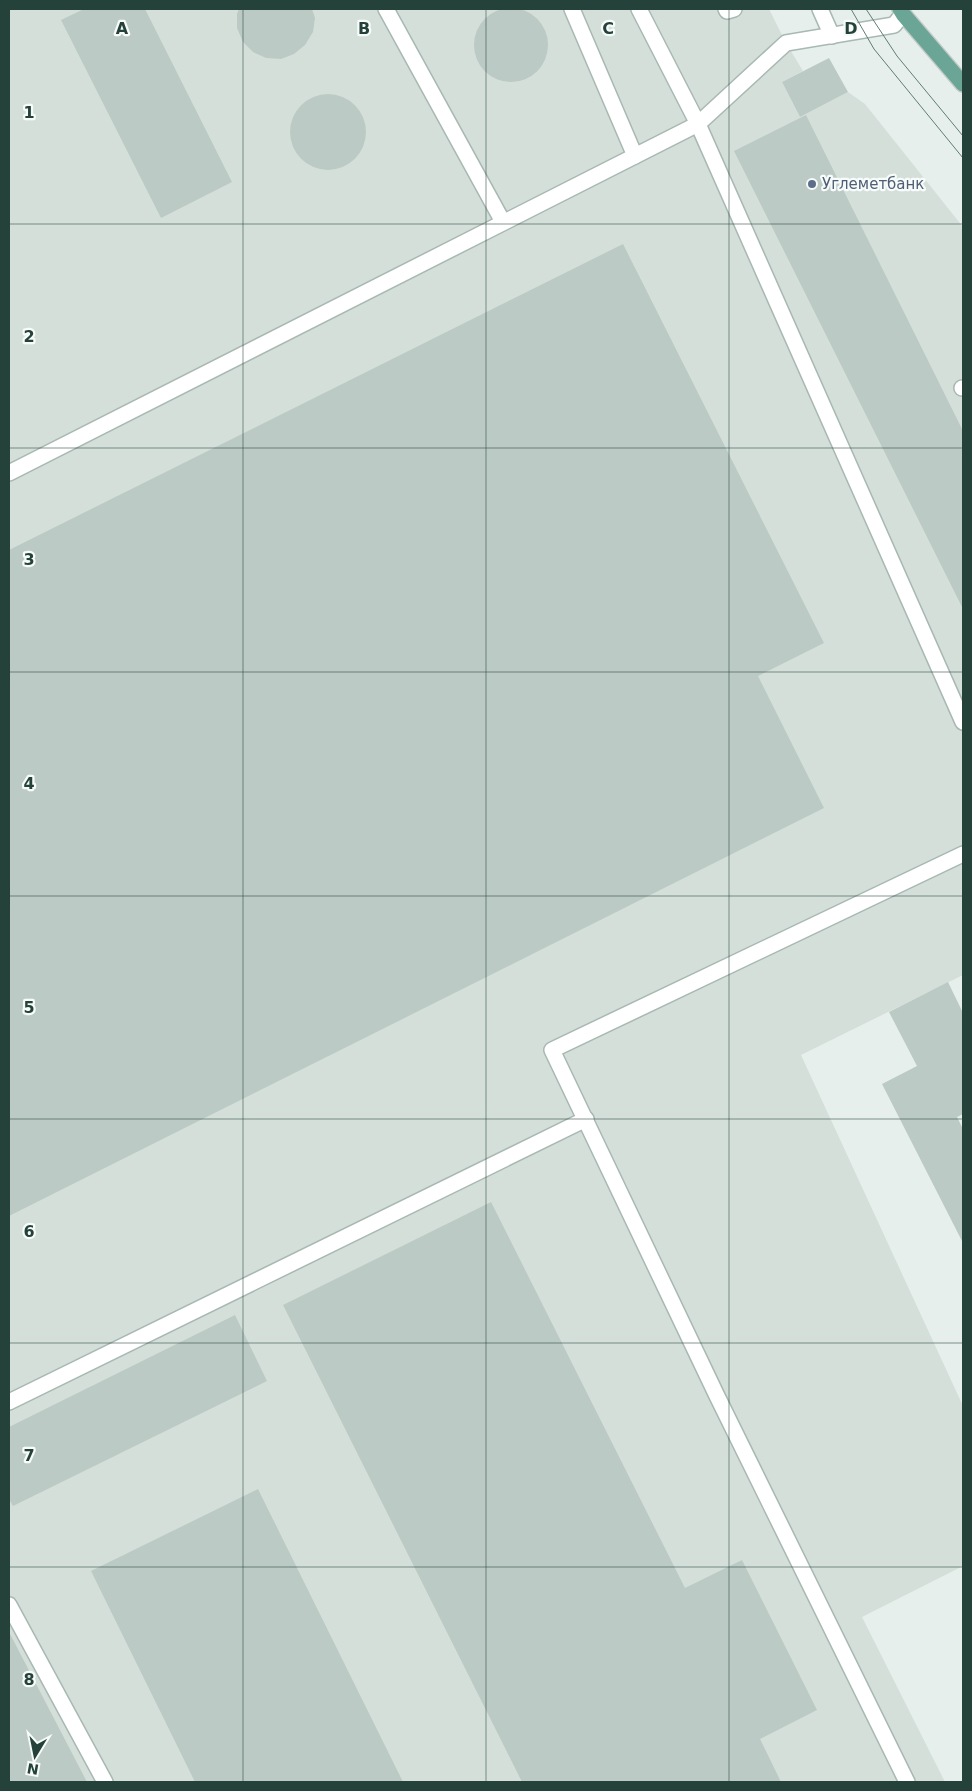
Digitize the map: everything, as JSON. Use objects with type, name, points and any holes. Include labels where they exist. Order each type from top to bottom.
[{"type":"main road","points":[[902,12],[963,84]]},
{"type":"street","points":[[386,9],[503,222]]},
{"type":"street","points":[[572,9],[636,156]]},
{"type":"street","points":[[639,9],[698,124],[963,722]]},
{"type":"street","points":[[726,9],[728,12],[734,9]]},
{"type":"street","points":[[820,9],[832,36]]},
{"type":"street","points":[[9,473],[698,124],[786,43],[894,25],[902,12]]},
{"type":"street","points":[[907,1782],[717,1396],[552,1050],[963,854]]},
{"type":"street","points":[[9,1402],[586,1119]]},
{"type":"street","points":[[9,1605],[105,1782]]},
{"type":"shaded area","points":[[9,9],[769,9],[803,71],[782,82],[800,117],[848,92],[865,104],[963,227],[963,975],[801,1055],[963,1406],[963,1566],[862,1617],[945,1782],[9,1782]]},
{"type":"building","points":[[511,8],[532,14],[542,24],[548,45],[542,66],[532,76],[511,82],[490,76],[480,66],[474,45],[480,24],[490,14]]},
{"type":"building","points":[[84,9],[145,9],[232,182],[161,218],[61,20]]},
{"type":"building","points":[[239,9],[312,9],[315,18],[313,32],[305,45],[294,54],[281,59],[266,58],[253,52],[243,42],[237,28]]},
{"type":"building","points":[[829,58],[848,92],[800,117],[782,82]]},
{"type":"building","points":[[336,94],[349,100],[360,111],[366,124],[364,147],[349,164],[336,170],[320,170],[307,164],[292,147],[290,124],[296,111],[313,96]]},
{"type":"building","points":[[806,115],[963,431],[963,609],[734,151]]},
{"type":"building","points":[[623,244],[824,643],[758,676],[824,808],[9,1216],[9,550]]},
{"type":"building","points":[[948,982],[963,1013],[963,1114],[957,1117],[963,1129],[963,1243],[882,1084],[917,1066],[889,1012]]},
{"type":"building","points":[[491,1202],[685,1588],[742,1560],[817,1710],[760,1739],[781,1782],[522,1782],[283,1305]]},
{"type":"building","points":[[235,1315],[267,1381],[13,1506],[9,1499],[9,1427]]},
{"type":"building","points":[[258,1489],[403,1782],[195,1782],[91,1571]]},
{"type":"building","points":[[9,1632],[87,1782],[9,1782]]},
{"type":"tram line","points":[[851,9],[874,49],[963,158]]},
{"type":"tram line","points":[[866,9],[897,56],[963,136]]},
{"type":"place","name":"Углеметбанк","points":[[812,184]]}]
